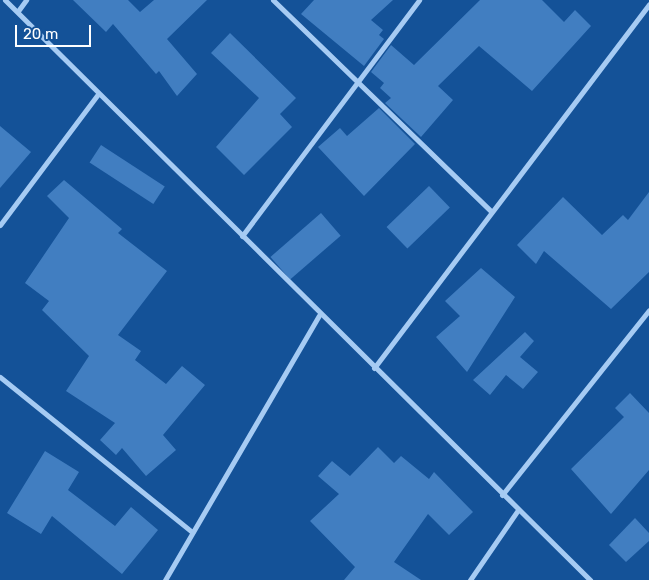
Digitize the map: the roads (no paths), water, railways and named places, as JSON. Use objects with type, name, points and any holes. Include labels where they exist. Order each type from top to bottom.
[{"type":"street","points":[[5,0],[320,315],[590,580]]},
{"type":"street","points":[[18,11],[26,0]]},
{"type":"street","points":[[273,0],[490,210]]},
{"type":"street","points":[[242,236],[419,0]]},
{"type":"street","points":[[374,368],[490,210],[649,4]]},
{"type":"street","points":[[0,225],[98,94]]},
{"type":"street","points":[[502,495],[649,310]]},
{"type":"street","points":[[165,580],[320,315]]},
{"type":"street","points":[[0,377],[192,532]]},
{"type":"street","points":[[470,580],[518,510]]}]
